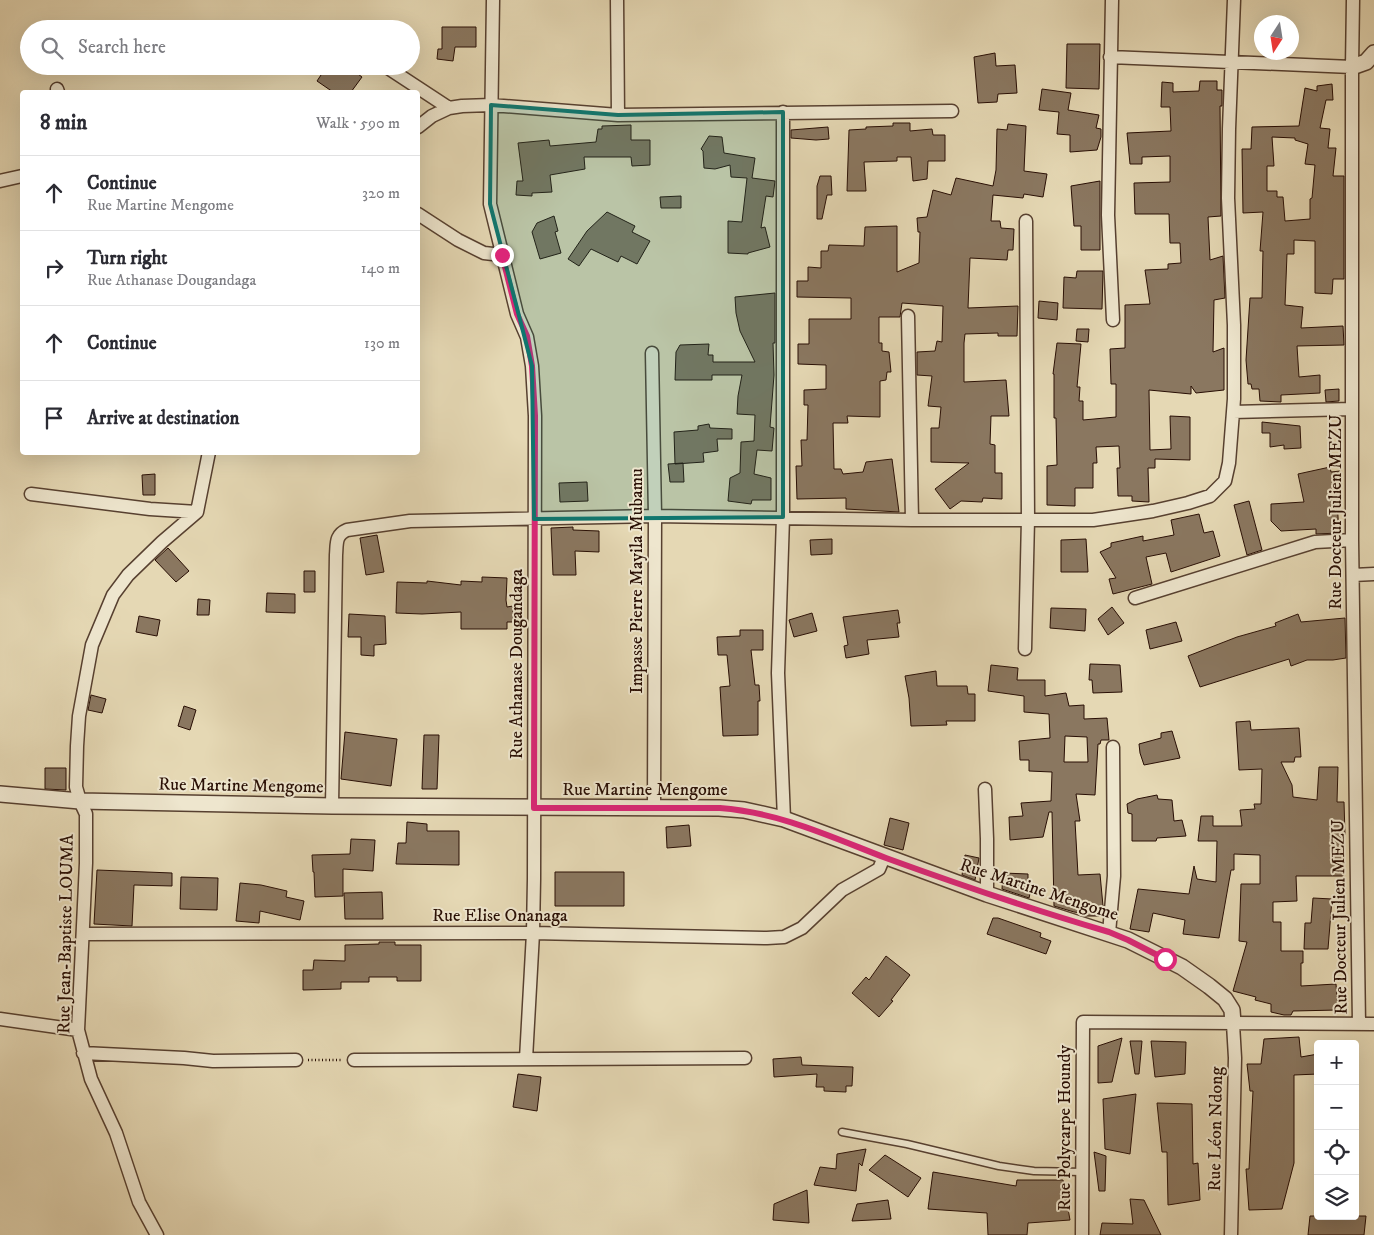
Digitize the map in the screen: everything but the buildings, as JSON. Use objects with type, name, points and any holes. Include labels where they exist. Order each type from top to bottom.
[{"type":"street","name":"Rue Athanase Dougandaga","points":[[492,0],[490,204],[517,314],[527,336],[532,366],[535,416],[533,933],[526,1059]]},
{"type":"street","points":[[617,0],[618,115]]},
{"type":"street","points":[[1112,0],[1108,215],[1113,320]]},
{"type":"street","points":[[332,806],[336,555],[339,534],[352,529],[410,521],[655,516],[912,520],[1028,518],[1093,520],[1153,511],[1210,496],[1225,481],[1229,463],[1233,412],[1234,325],[1228,198],[1230,62],[1234,0]]},
{"type":"street","name":"Rue Docteur Julien MEZU","points":[[1354,0],[1352,67],[1352,540],[1359,1024]]},
{"type":"street","points":[[1110,57],[1352,67],[1366,62],[1374,54]]},
{"type":"street","points":[[399,75],[449,108]]},
{"type":"street","points":[[420,125],[432,116],[449,108],[462,106],[491,106],[618,115],[783,112],[952,112]]},
{"type":"street","points":[[783,112],[783,517],[778,673],[784,819]]},
{"type":"street","points":[[0,181],[20,176]]},
{"type":"street","points":[[420,215],[458,240],[484,253],[502,255]]},
{"type":"street","points":[[1025,648],[1028,518],[1026,221]]},
{"type":"street","points":[[908,316],[912,520]]},
{"type":"street","name":"Impasse Pierre Mayila Mubamu","points":[[652,353],[655,516],[654,808]]},
{"type":"street","points":[[1233,412],[1352,408]]},
{"type":"street","points":[[31,494],[150,509],[197,512],[208,455]]},
{"type":"street","name":"Rue Jean-Baptiste LOUMA","points":[[157,1235],[139,1202],[116,1133],[91,1079],[78,1030],[84,934],[86,814],[76,787],[76,746],[92,645],[112,595],[128,574],[197,512]]},
{"type":"street","points":[[1135,598],[1315,542],[1352,540]]},
{"type":"street","points":[[1353,575],[1374,574]]},
{"type":"street","points":[[1109,932],[1114,876],[1113,747]]},
{"type":"street","points":[[985,789],[988,839],[987,894]]},
{"type":"street","name":"Rue Martine Mengome","points":[[0,794],[80,801],[332,806],[720,808],[744,810],[784,819],[987,894],[1109,932],[1128,940],[1182,967],[1210,986],[1225,999],[1232,1010],[1233,1024]]},
{"type":"street","name":"Rue Elise Onanaga","points":[[84,934],[533,933],[784,937],[802,928],[842,890],[879,869],[884,857]]},
{"type":"street","points":[[0,1019],[78,1030]]},
{"type":"street","name":"Rue Polycarpe Houndy","points":[[1082,1235],[1083,1022],[1233,1024]]},
{"type":"street","points":[[1233,1024],[1374,1024]]},
{"type":"street","name":"Rue Léon Ndong","points":[[1231,1235],[1233,1024]]},
{"type":"street","points":[[83,1054],[184,1058],[213,1062],[296,1060]]},
{"type":"street","points":[[354,1060],[745,1058]]},
{"type":"lane","points":[[842,1132],[907,1144],[999,1166],[1034,1171],[1083,1172]]},
{"type":"path","points":[[296,1060],[354,1060]]},
{"type":"highlighted area","points":[[491,105],[618,115],[783,112],[783,517],[534,519],[532,366],[490,204]]},
{"type":"route","points":[[502,255],[517,314],[527,336],[532,366],[535,416],[534,808],[720,808],[765,814],[830,835],[884,857],[987,894],[1109,932],[1165,959]]}]
